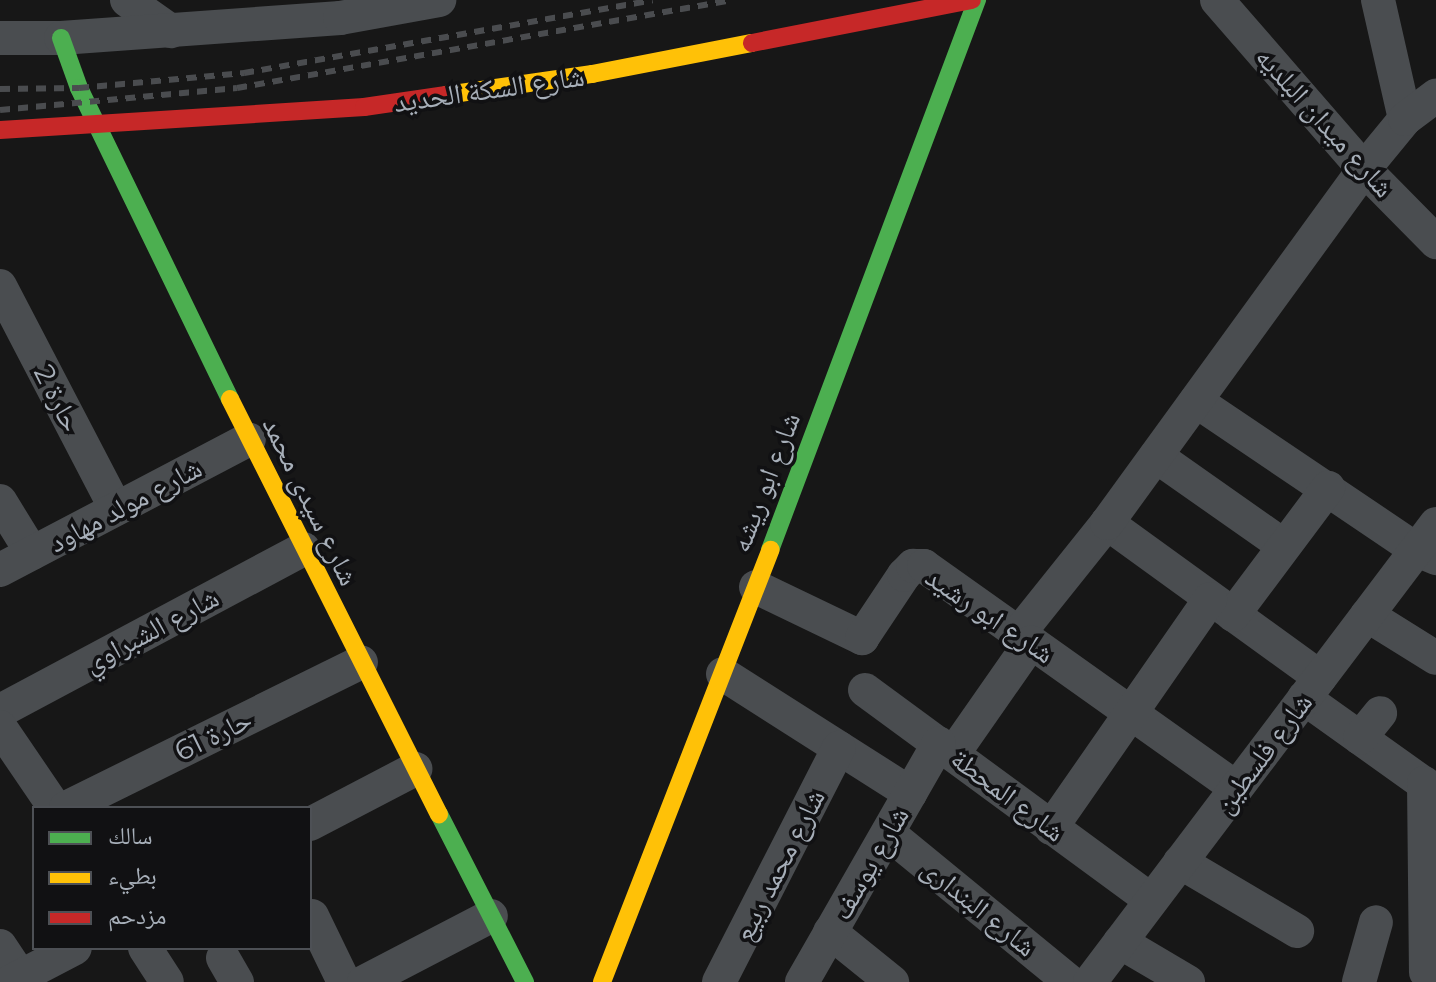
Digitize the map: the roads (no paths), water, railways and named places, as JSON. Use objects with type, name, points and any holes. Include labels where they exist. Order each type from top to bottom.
[{"type":"street","points":[[127,0],[171,31]]},
{"type":"street","points":[[0,38],[61,38],[340,18],[439,0]]},
{"type":"street","name":"شارع السكة الحديد","points":[[0,130],[364,107],[592,74],[974,0]]},
{"type":"street","name":"شارع ابو ريشه","points":[[602,982],[756,587],[974,0]]},
{"type":"street","name":"شارع ميدان البلديه","points":[[1217,0],[1364,169],[1436,242]]},
{"type":"street","points":[[1378,0],[1405,119]]},
{"type":"street","name":"شارع سيدى محمد","points":[[61,38],[98,125],[303,549],[525,982]]},
{"type":"street","name":"شارع يوسف","points":[[802,982],[910,793],[946,748],[1364,169],[1405,119],[1436,96]]},
{"type":"street","name":"حارة 2","points":[[0,286],[116,509]]},
{"type":"street","points":[[1196,401],[1328,488],[1430,544]]},
{"type":"street","name":"شارع مولد مهاود","points":[[0,570],[249,439]]},
{"type":"street","points":[[1156,456],[1284,546]]},
{"type":"street","points":[[1051,828],[1131,713],[1222,607],[1284,546],[1328,488]]},
{"type":"street","points":[[0,501],[32,553]]},
{"type":"street","points":[[1107,523],[1222,607],[1312,688],[1370,725],[1430,788],[1426,972]]},
{"type":"street","name":"شارع فلسطين","points":[[1090,982],[1367,615],[1430,544]]},
{"type":"street","name":"شارع الشبراوي","points":[[0,711],[303,549]]},
{"type":"street","name":"شارع ابو رشيد","points":[[756,587],[862,638],[904,575],[913,566],[924,566],[1236,788]]},
{"type":"street","points":[[1367,615],[1436,658]]},
{"type":"street","name":"حارة 61","points":[[70,806],[361,662]]},
{"type":"street","points":[[723,674],[910,793]]},
{"type":"street","name":"شارع المحطة","points":[[865,690],[1151,900]]},
{"type":"street","name":"شارع محمد ربيع","points":[[719,982],[839,748]]},
{"type":"street","points":[[6,749],[53,806]]},
{"type":"street","points":[[312,823],[415,769]]},
{"type":"street","name":"شارع البندارى","points":[[888,833],[1070,982]]},
{"type":"street","points":[[1180,862],[1297,931]]},
{"type":"street","points":[[312,916],[344,982]]},
{"type":"street","points":[[378,979],[491,916]]},
{"type":"street","points":[[1359,982],[1376,922]]},
{"type":"street","points":[[830,932],[892,982]]},
{"type":"street","points":[[1120,942],[1188,982]]},
{"type":"street","points":[[0,946],[18,980],[71,950]]},
{"type":"street","points":[[146,950],[167,982]]},
{"type":"railway","points":[[0,89],[79,88],[244,73],[653,0]]},
{"type":"railway","points":[[0,110],[237,88],[732,0]]}]
